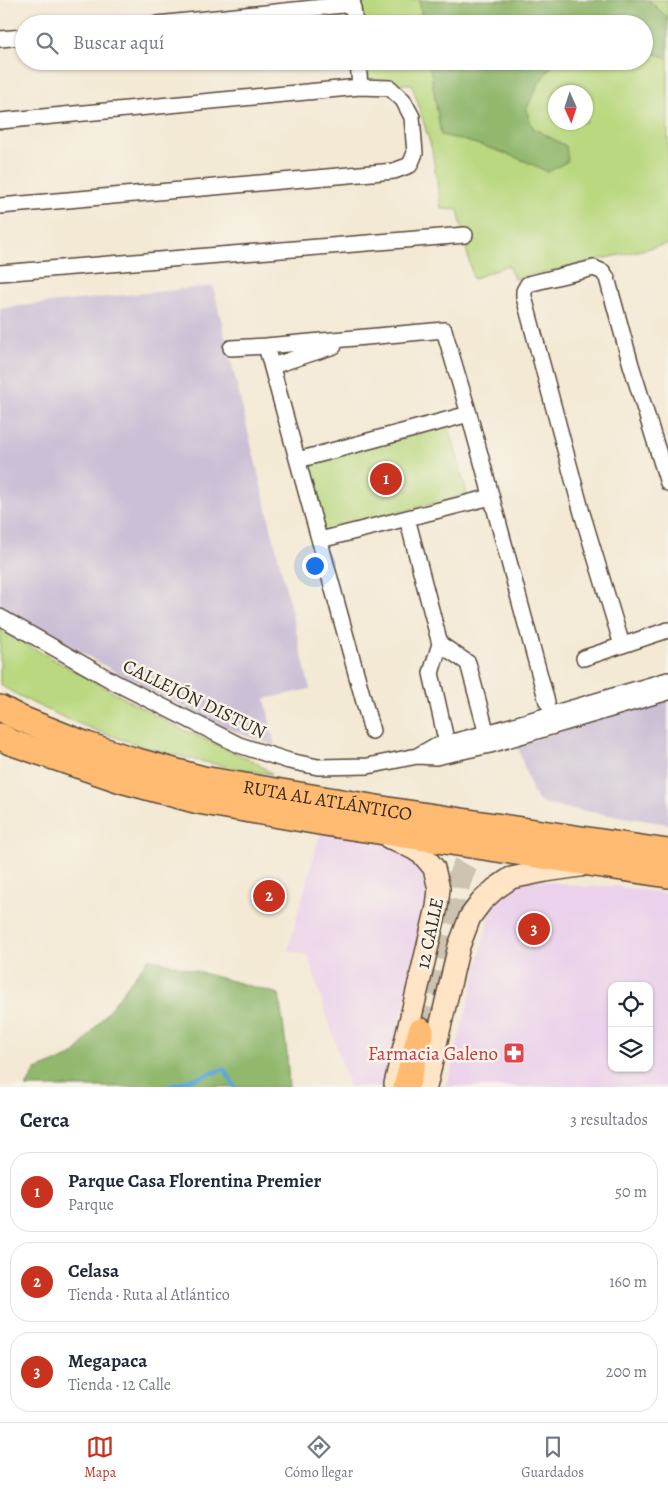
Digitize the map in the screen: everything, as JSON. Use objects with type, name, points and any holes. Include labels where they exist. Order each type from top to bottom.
[{"type":"highway","name":"RUTA AL ATLÁNTICO","points":[[0,708],[19,718],[86,745],[203,779],[395,811],[668,852]]},
{"type":"highway","name":"RUTA AL ATLÁNTICO","points":[[3,739],[121,780],[198,801],[325,823],[668,875]]},
{"type":"highway","points":[[406,1087],[421,1031]]},
{"type":"main road","name":"12 CALLE","points":[[325,823],[396,840],[424,855],[434,868],[439,889],[437,906],[394,1087]]},
{"type":"main road","name":"12 CALLE","points":[[426,1087],[459,946],[470,917],[482,901],[511,878],[546,870],[594,865]]},
{"type":"street","points":[[237,15],[353,2],[354,15]]},
{"type":"street","points":[[0,39],[15,38]]},
{"type":"street","points":[[359,70],[360,87]]},
{"type":"street","points":[[0,121],[360,87],[390,88],[403,100],[412,117],[415,153],[410,165],[394,171],[0,206]]},
{"type":"street","points":[[0,273],[465,235]]},
{"type":"street","points":[[622,645],[582,513],[524,297],[524,290],[528,284],[594,268],[603,272],[607,278],[631,365],[667,477]]},
{"type":"street","points":[[231,348],[444,330],[546,702]]},
{"type":"street","points":[[272,366],[359,338]]},
{"type":"street","points":[[266,346],[372,731]]},
{"type":"street","points":[[298,460],[468,414]]},
{"type":"street","points":[[320,540],[491,497]]},
{"type":"street","points":[[406,518],[440,644],[431,673],[447,749]]},
{"type":"street","name":"CALLEJÓN DISTUN","points":[[0,617],[116,683],[239,745],[289,761],[318,767],[368,766],[417,756],[433,747],[447,749],[668,692]]},
{"type":"street","points":[[584,658],[668,630]]},
{"type":"street","points":[[440,644],[468,663],[489,739]]},
{"type":"street","name":"CALLEJÓN DISTUN","points":[[489,739],[668,680]]},
{"type":"shaded area","points":[[213,286],[310,689],[265,699],[275,746],[219,725],[148,690],[0,607],[0,308]]},
{"type":"shaded area","points":[[668,697],[668,824],[552,806],[543,804],[538,800],[533,793],[517,745]]},
{"type":"shaded area","points":[[321,830],[373,840],[420,860],[433,890],[384,1087],[349,1087],[308,956],[288,950]]},
{"type":"shaded area","points":[[528,879],[588,887],[614,886],[668,894],[668,1087],[447,1087],[491,911],[504,889]]},
{"type":"green space","points":[[362,0],[419,0],[422,15],[363,15]]},
{"type":"green space","points":[[419,0],[648,0],[668,18],[668,59],[653,52],[653,15],[422,15]]},
{"type":"green space","points":[[648,0],[668,0],[668,18],[667,17]]},
{"type":"green space","points":[[653,52],[668,59],[668,244],[514,279],[508,265],[473,279],[458,210],[441,209],[432,150],[412,84],[369,85],[368,70],[430,70],[441,135],[496,150],[548,172],[566,146],[533,128],[526,110],[539,83],[548,70],[653,70]]},
{"type":"green space","points":[[430,70],[548,70],[539,83],[526,110],[533,128],[566,146],[568,161],[548,172],[496,150],[441,135]]},
{"type":"green space","points":[[449,426],[467,495],[322,532],[304,463]]},
{"type":"green space","points":[[0,630],[175,726],[255,762],[272,774],[203,762],[132,743],[97,731],[31,702],[0,685]]},
{"type":"green space","points":[[149,958],[279,994],[287,1053],[289,1087],[26,1087],[36,1070],[74,1055]]},
{"type":"waterway","points":[[168,1087],[224,1069],[235,1087]]},
{"type":"tunnel","points":[[421,1031],[458,883],[471,854],[480,842],[492,832]]},
{"type":"place","name":"Parque Casa Florentina Premier","points":[[386,479]]},
{"type":"place","name":"Celasa","points":[[269,896]]},
{"type":"place","name":"Megapaca","points":[[534,929]]},
{"type":"place","name":"Farmacia Galeno","points":[[514,1053]]}]
